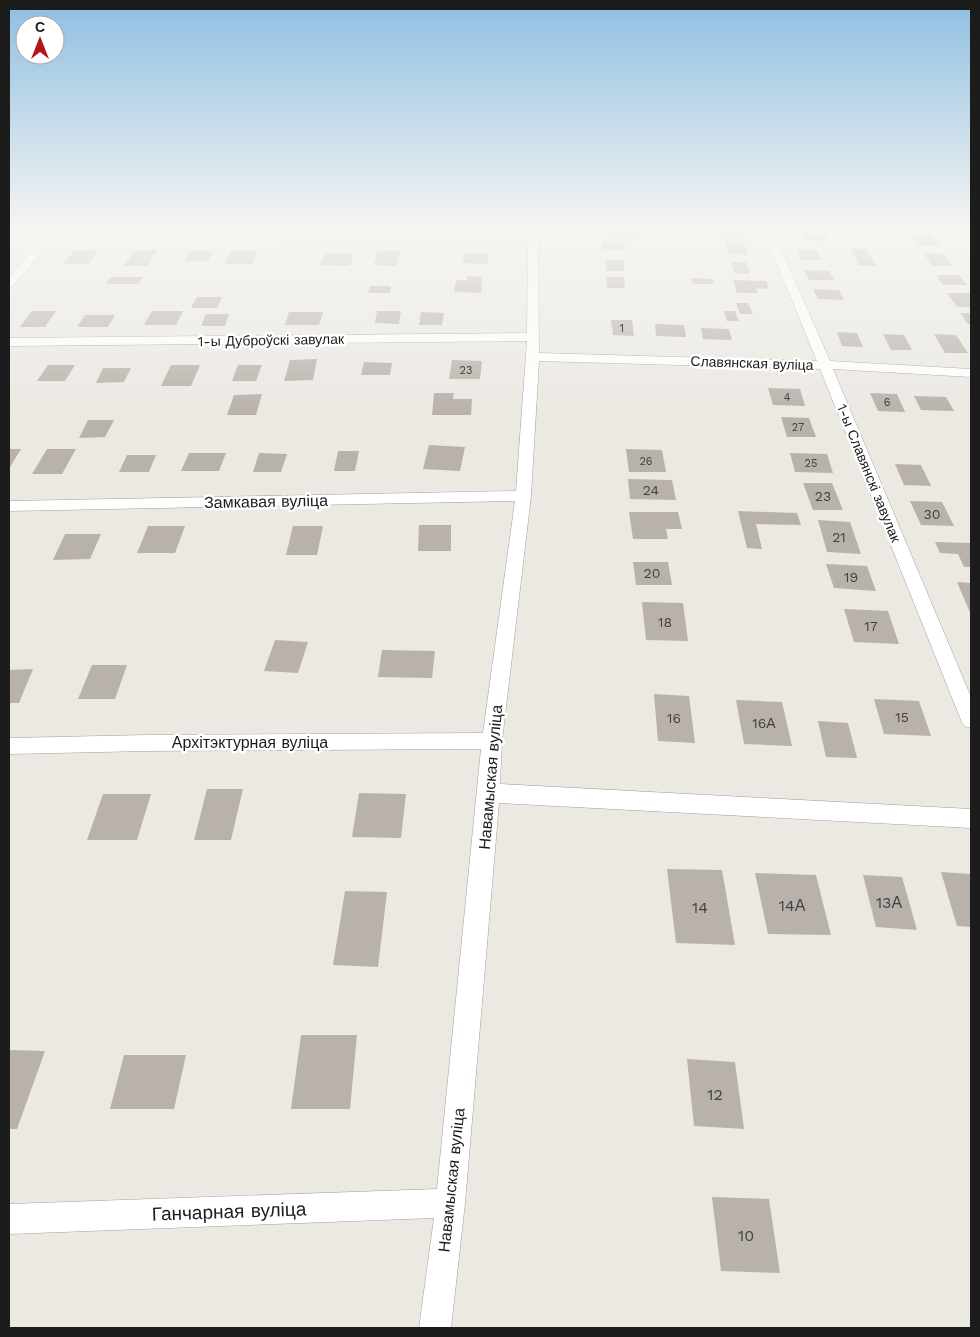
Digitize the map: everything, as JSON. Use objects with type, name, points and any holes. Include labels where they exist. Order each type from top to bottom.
[{"type":"street","name":"Навамыская вуліца","points":[[435,1328],[450,1203],[489,793],[492,741],[523,496],[534,347],[533,288]]},
{"type":"street","name":"1-ы Славянскі завулак","points":[[792,288],[971,720]]},
{"type":"street","name":"1-ы Дуброўскі завулак","points":[[9,342],[534,347]]},
{"type":"street","name":"Славянская вуліца","points":[[534,347],[971,373]]},
{"type":"street","name":"Замкавая вуліца","points":[[9,506],[523,496]]},
{"type":"street","name":"Архітэктурная вуліца","points":[[9,746],[147,742],[492,741]]},
{"type":"street","points":[[489,793],[971,820]]},
{"type":"street","name":"Ганчарная вуліца","points":[[9,1219],[450,1203]]},
{"type":"building","points":[[369,288],[391,288],[390,293],[368,293]]},
{"type":"building","points":[[455,288],[481,288],[481,293],[454,292]]},
{"type":"building","points":[[736,288],[756,288],[758,293],[737,293]]},
{"type":"building","points":[[813,289],[839,290],[844,300],[818,299]]},
{"type":"building","points":[[947,293],[971,293],[971,307],[957,307]]},
{"type":"building","points":[[197,297],[222,297],[217,308],[191,308]]},
{"type":"building","points":[[736,303],[748,303],[753,314],[740,314]]},
{"type":"building","points":[[32,311],[56,311],[45,327],[20,327]]},
{"type":"building","points":[[152,311],[183,311],[176,325],[144,325]]},
{"type":"building","points":[[377,311],[401,311],[399,324],[375,323]]},
{"type":"building","points":[[724,311],[735,311],[739,321],[727,321]]},
{"type":"building","points":[[289,312],[323,312],[319,325],[285,325]]},
{"type":"building","points":[[421,312],[444,313],[442,325],[419,325]]},
{"type":"building","points":[[960,313],[971,313],[971,324],[968,324]]},
{"type":"building","points":[[206,314],[229,314],[225,326],[201,326]]},
{"type":"building","points":[[85,315],[115,315],[108,327],[77,327]]},
{"type":"building","points":[[611,320],[632,320],[634,336],[613,335]]},
{"type":"building","points":[[655,324],[684,325],[686,337],[656,336]]},
{"type":"building","points":[[701,328],[729,329],[732,340],[703,339]]},
{"type":"building","points":[[837,332],[857,333],[863,347],[842,346]]},
{"type":"building","points":[[883,334],[904,335],[912,350],[891,350]]},
{"type":"building","points":[[934,334],[956,335],[968,353],[945,353]]},
{"type":"building","points":[[317,359],[313,380],[284,381],[290,360]]},
{"type":"building","points":[[452,360],[482,361],[480,379],[449,379]]},
{"type":"building","points":[[364,362],[392,363],[390,375],[361,375]]},
{"type":"building","points":[[48,365],[75,365],[65,381],[37,381]]},
{"type":"building","points":[[171,365],[200,365],[191,386],[161,386]]},
{"type":"building","points":[[238,365],[262,365],[256,381],[232,381]]},
{"type":"building","points":[[103,368],[131,368],[124,382],[96,383]]},
{"type":"building","points":[[768,388],[800,389],[805,406],[773,405]]},
{"type":"building","points":[[434,393],[454,393],[453,399],[472,399],[471,415],[432,415]]},
{"type":"building","points":[[870,393],[897,394],[905,412],[878,411]]},
{"type":"building","points":[[262,394],[256,415],[227,415],[234,395]]},
{"type":"building","points":[[914,396],[946,397],[954,411],[921,410]]},
{"type":"building","points":[[781,417],[809,418],[816,437],[787,437]]},
{"type":"building","points":[[88,420],[114,420],[105,437],[79,438]]},
{"type":"building","points":[[429,445],[465,447],[460,471],[423,469]]},
{"type":"building","points":[[9,449],[21,449],[9,469]]},
{"type":"building","points":[[47,449],[76,449],[62,474],[32,474]]},
{"type":"building","points":[[626,449],[662,450],[666,472],[629,472]]},
{"type":"building","points":[[338,451],[359,451],[355,471],[334,471]]},
{"type":"building","points":[[189,453],[226,453],[219,471],[181,471]]},
{"type":"building","points":[[259,453],[287,454],[281,472],[253,472]]},
{"type":"building","points":[[790,453],[827,454],[833,473],[795,472]]},
{"type":"building","points":[[127,455],[156,455],[149,472],[119,472]]},
{"type":"building","points":[[895,464],[921,465],[931,486],[904,485]]},
{"type":"building","points":[[628,479],[672,480],[676,500],[630,499]]},
{"type":"building","points":[[803,483],[832,483],[843,510],[813,510]]},
{"type":"building","points":[[910,501],[942,502],[954,526],[921,525]]},
{"type":"building","points":[[738,511],[797,513],[801,525],[756,524],[762,549],[747,548]]},
{"type":"building","points":[[629,512],[678,512],[682,529],[666,529],[668,539],[633,539]]},
{"type":"building","points":[[818,520],[850,522],[861,554],[827,552]]},
{"type":"building","points":[[419,525],[451,525],[451,551],[418,551]]},
{"type":"building","points":[[148,526],[185,526],[175,553],[137,553]]},
{"type":"building","points":[[293,526],[323,526],[317,555],[286,555]]},
{"type":"building","points":[[65,534],[101,534],[90,559],[53,560]]},
{"type":"building","points":[[935,542],[971,543],[971,567],[964,567],[958,554],[940,553]]},
{"type":"building","points":[[633,562],[668,562],[672,585],[636,585]]},
{"type":"building","points":[[826,564],[867,566],[876,591],[834,588]]},
{"type":"building","points":[[957,582],[971,583],[971,615]]},
{"type":"building","points":[[642,602],[683,603],[688,641],[646,640]]},
{"type":"building","points":[[844,609],[888,611],[899,644],[854,642]]},
{"type":"building","points":[[275,640],[308,642],[298,673],[264,671]]},
{"type":"building","points":[[382,650],[435,651],[432,678],[378,677]]},
{"type":"building","points":[[92,665],[127,665],[115,699],[78,699]]},
{"type":"building","points":[[33,669],[19,703],[9,703],[9,670]]},
{"type":"building","points":[[654,694],[689,696],[695,743],[658,741]]},
{"type":"building","points":[[874,699],[919,701],[931,736],[884,734]]},
{"type":"building","points":[[736,700],[782,702],[792,746],[744,744]]},
{"type":"building","points":[[818,721],[848,723],[857,758],[826,757]]},
{"type":"building","points":[[207,789],[243,789],[231,840],[194,840]]},
{"type":"building","points":[[359,793],[406,794],[401,838],[352,837]]},
{"type":"building","points":[[103,794],[151,794],[137,840],[87,840]]},
{"type":"building","points":[[667,869],[722,870],[735,945],[676,943]]},
{"type":"building","points":[[941,872],[971,874],[971,927],[957,926]]},
{"type":"building","points":[[755,873],[816,875],[831,935],[768,934]]},
{"type":"building","points":[[863,875],[902,877],[917,930],[876,927]]},
{"type":"building","points":[[345,891],[387,892],[378,967],[333,965]]},
{"type":"building","points":[[301,1035],[357,1035],[350,1109],[291,1109]]},
{"type":"building","points":[[9,1050],[45,1051],[17,1129],[9,1129]]},
{"type":"building","points":[[124,1055],[186,1055],[174,1109],[110,1109]]},
{"type":"building","points":[[687,1059],[735,1062],[744,1129],[694,1126]]},
{"type":"building","points":[[712,1197],[769,1199],[780,1273],[721,1271]]}]
